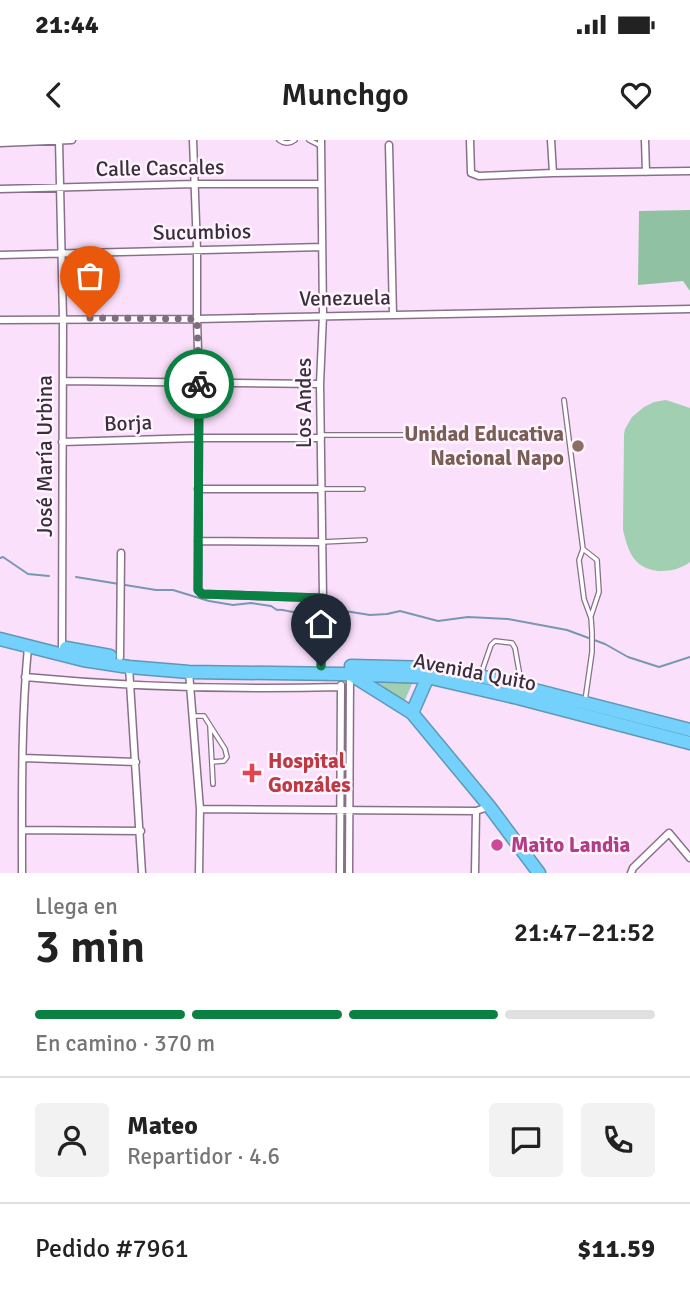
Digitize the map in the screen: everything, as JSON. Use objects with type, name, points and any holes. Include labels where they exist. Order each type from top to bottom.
[{"type":"highway","name":"Avenida Quito","points":[[0,630],[124,662],[189,672],[430,672],[480,676],[690,730]]},
{"type":"highway","name":"Avenida Quito","points":[[0,639],[83,660],[321,666],[344,673]]},
{"type":"highway","name":"Avenida Quito","points":[[430,672],[690,743]]},
{"type":"highway","points":[[412,713],[430,672]]},
{"type":"highway","points":[[344,673],[379,691],[412,713],[489,806],[539,873]]},
{"type":"street","name":"José María Urbina","points":[[59,140],[63,318],[62,647]]},
{"type":"street","points":[[0,143],[72,140]]},
{"type":"street","points":[[193,140],[199,382],[199,592],[323,599]]},
{"type":"street","points":[[470,140],[471,173],[479,176],[690,171]]},
{"type":"street","points":[[551,140],[553,173]]},
{"type":"street","points":[[645,140],[646,173]]},
{"type":"street","name":"Los Andes","points":[[321,143],[321,666]]},
{"type":"street","points":[[389,145],[393,314]]},
{"type":"street","name":"Calle Cascales","points":[[0,189],[321,184]]},
{"type":"street","name":"Sucumbios","points":[[0,255],[321,247]]},
{"type":"street","name":"Venezuela","points":[[0,320],[197,319],[690,309]]},
{"type":"street","points":[[63,380],[320,384]]},
{"type":"street","name":"Borja","points":[[62,442],[321,437]]},
{"type":"street","points":[[198,489],[322,489]]},
{"type":"street","points":[[198,541],[322,542]]},
{"type":"street","points":[[121,553],[124,662],[130,686],[142,873]]},
{"type":"street","points":[[22,873],[25,677],[28,647]]},
{"type":"street","points":[[189,672],[200,809],[199,873]]},
{"type":"street","points":[[25,677],[130,686],[266,689],[344,673]]},
{"type":"street","points":[[344,673],[349,873]]},
{"type":"street","points":[[340,873],[344,673]]},
{"type":"street","points":[[23,758],[136,762]]},
{"type":"street","points":[[200,809],[476,811],[489,806]]},
{"type":"street","points":[[475,873],[476,811]]},
{"type":"street","points":[[22,830],[141,831]]},
{"type":"street","points":[[631,873],[669,834],[690,858]]},
{"type":"lane","points":[[279,140],[283,143],[295,140]]},
{"type":"lane","points":[[309,140],[321,143]]},
{"type":"lane","points":[[564,400],[583,549],[579,560],[592,632],[585,703]]},
{"type":"lane","points":[[321,437],[414,435]]},
{"type":"lane","points":[[322,489],[363,489]]},
{"type":"lane","points":[[322,542],[365,540]]},
{"type":"lane","points":[[583,549],[597,560],[599,592],[591,618]]},
{"type":"lane","points":[[480,676],[491,645],[495,641],[512,643],[521,686]]},
{"type":"lane","points":[[191,716],[204,716],[225,749],[227,757],[224,761],[212,762]]},
{"type":"lane","points":[[209,723],[213,784]]},
{"type":"green space","points":[[690,210],[690,291],[683,281],[638,285],[639,211]]},
{"type":"green space","points":[[666,400],[690,408],[690,562],[671,570],[656,571],[637,562],[626,543],[623,530],[624,434],[632,417],[644,407]]},
{"type":"green space","points":[[376,681],[413,682],[404,702]]},
{"type":"waterway","points":[[0,558],[3,557],[28,574],[49,576]]},
{"type":"waterway","points":[[76,577],[156,590],[173,590],[233,605],[251,603],[295,612],[321,608]]},
{"type":"waterway","points":[[326,608],[370,615],[400,611],[438,621],[468,617],[508,619],[567,630],[605,644],[628,657],[659,667],[690,657]]},
{"type":"way so far","points":[[90,318],[197,319],[199,384]]},
{"type":"place","name":"Unidad Educativa Nacional Napo","points":[[578,446]]},
{"type":"place","name":"Hospital Gonzáles","points":[[252,773]]},
{"type":"place","name":"Maito Landia","points":[[497,845]]},
{"type":"route","points":[[199,384],[198,590],[202,594],[323,598],[321,666]]}]
